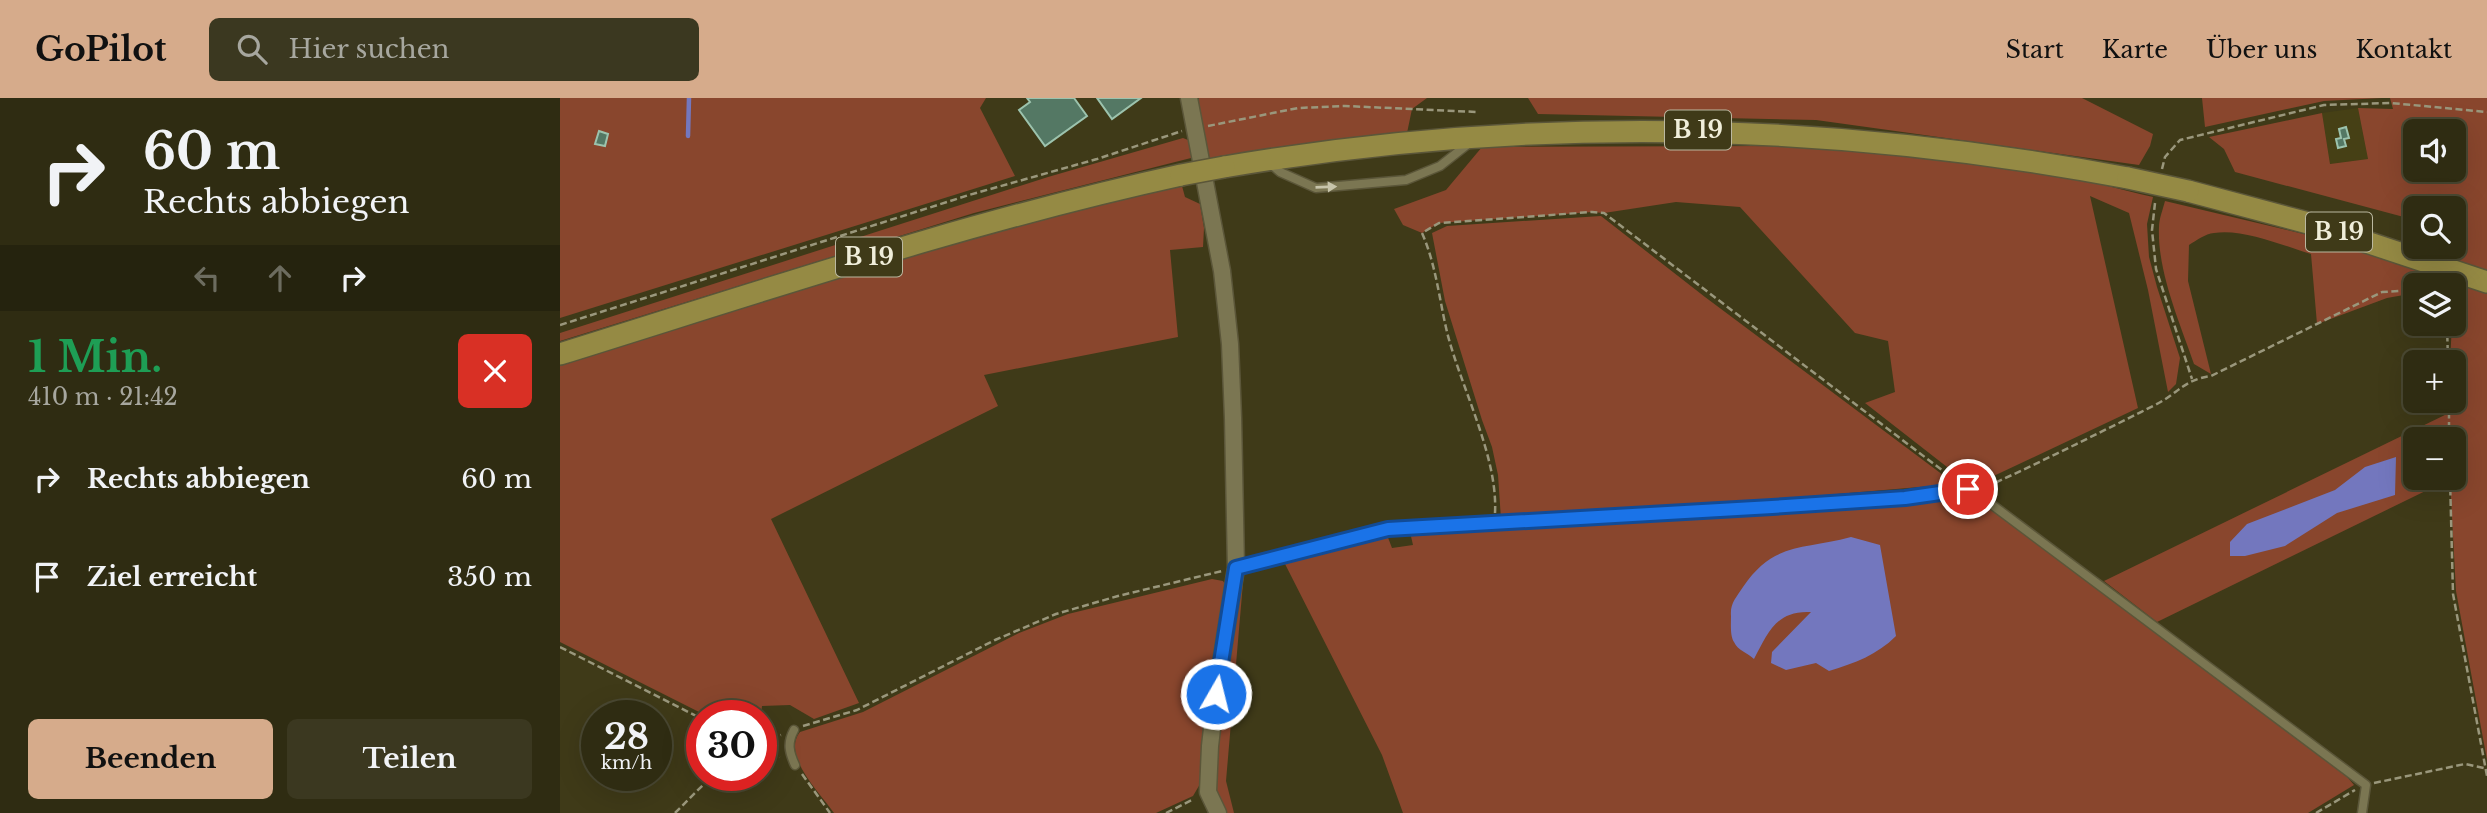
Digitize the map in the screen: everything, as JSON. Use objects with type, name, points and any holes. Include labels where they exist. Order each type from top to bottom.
[{"type":"main road","name":"B 19","points":[[560,354],[941,235],[1101,192],[1266,159],[1373,145],[1478,136],[1661,130],[1804,135],[1974,152],[2129,178],[2188,191],[2312,224],[2487,282]]},
{"type":"street","points":[[1188,98],[1222,271],[1230,344],[1236,568],[1210,746],[1208,792],[1217,813]]},
{"type":"lane","points":[[1266,159],[1280,172],[1316,188],[1406,180],[1440,166],[1478,136]]},
{"type":"lane","points":[[1236,568],[1388,529],[1905,498],[1971,491],[2366,785],[2362,813]]},
{"type":"lane","points":[[794,730],[789,738],[789,752],[795,765]]},
{"type":"path","points":[[2162,169],[2165,158],[2180,139],[2324,105],[2391,100],[2487,112]]},
{"type":"path","points":[[560,325],[969,195],[1097,159],[1195,126],[1217,125],[1298,108],[1345,106],[1477,112]]},
{"type":"path","points":[[2156,193],[2152,230],[2156,269],[2192,379]]},
{"type":"path","points":[[1494,523],[1496,496],[1488,458],[1447,334],[1432,255],[1422,233],[1439,223],[1604,213],[1971,491],[2071,448],[2167,399],[2192,379],[2211,376],[2382,292],[2403,291]]},
{"type":"path","points":[[2450,490],[2453,594],[2487,776]]},
{"type":"path","points":[[777,737],[857,710],[995,640],[1056,614],[1236,568]]},
{"type":"path","points":[[560,647],[686,711]]},
{"type":"path","points":[[2316,813],[2366,785],[2465,764],[2484,768]]},
{"type":"path","points":[[675,813],[697,791]]},
{"type":"path","points":[[1166,813],[1208,792]]},
{"type":"shaded area","points":[[560,98],[986,98],[980,108],[1015,176],[560,318]]},
{"type":"shaded area","points":[[1199,98],[1427,98],[1412,109],[1407,133],[1265,149],[1203,161],[1195,126]]},
{"type":"shaded area","points":[[1528,98],[2082,98],[2153,134],[2150,146],[2139,165],[1816,120],[1538,114]]},
{"type":"shaded area","points":[[2202,98],[2382,98],[2324,101],[2205,127]]},
{"type":"shaded area","points":[[2390,98],[2487,98],[2487,760],[2456,591],[2451,490],[2466,490],[2466,427],[2420,427],[2449,413],[2466,413],[2466,350],[2451,350],[2451,336],[2466,336],[2466,273],[2445,273],[2438,259],[2466,259],[2466,196],[2403,196],[2403,217],[2235,172],[2224,149],[2209,137],[2322,113],[2330,164],[2368,159],[2358,108],[2393,109]]},
{"type":"shaded area","points":[[2358,108],[2368,159],[2330,164],[2322,113]]},
{"type":"shaded area","points":[[1183,138],[1193,142],[1195,157],[974,213],[560,341],[560,333],[1048,177]]},
{"type":"shaded area","points":[[1814,146],[2020,168],[2153,197],[2147,224],[2149,257],[2180,358],[2176,384],[2168,392],[2148,290],[2129,213],[2090,196],[2138,408],[1983,481],[1965,481],[1865,403],[1895,392],[1888,341],[1855,333],[1740,207],[1676,202],[1604,213],[1439,223],[1422,233],[1403,225],[1394,209],[1446,190],[1482,147]]},
{"type":"shaded area","points":[[1182,186],[1185,197],[1200,204],[1204,228],[1203,247],[1170,250],[1178,337],[984,375],[998,406],[771,519],[859,703],[814,719],[790,705],[777,705],[777,700],[686,700],[686,705],[560,642],[560,366],[918,253],[1065,212]]},
{"type":"shaded area","points":[[2165,201],[2316,237],[2427,273],[2403,273],[2403,295],[2387,298],[2317,324],[2311,254],[2250,235],[2225,232],[2207,235],[2189,245],[2188,281],[2211,374],[2194,364],[2170,297],[2162,261],[2159,227]]},
{"type":"shaded area","points":[[1601,216],[1955,484],[1659,509],[1501,519],[1498,475],[1492,447],[1445,301],[1432,233],[1447,226]]},
{"type":"shaded area","points":[[2403,435],[2403,490],[2427,490],[2157,622],[2104,581]]},
{"type":"shaded area","points":[[1971,494],[2343,772],[2354,785],[2308,813],[1403,813],[1382,755],[1283,560],[1387,535],[1392,548],[1413,545],[1410,532],[1489,529]]},
{"type":"shaded area","points":[[1244,571],[1226,781],[1234,813],[1224,813],[1214,775],[1238,581]]},
{"type":"shaded area","points":[[1212,579],[1223,581],[1228,589],[1203,779],[1193,796],[1156,813],[834,813],[812,785],[799,762],[795,741],[800,732],[863,712],[1019,633],[1068,614]]},
{"type":"water","points":[[2396,457],[2395,495],[2337,513],[2285,546],[2245,556],[2230,556],[2230,542],[2247,524],[2335,490],[2365,467]]},
{"type":"water","points":[[1851,537],[1880,545],[1896,636],[1865,658],[1829,671],[1816,663],[1786,670],[1771,663],[1772,652],[1811,612],[1799,612],[1781,619],[1775,625],[1754,659],[1738,647],[1731,633],[1731,608],[1755,572],[1778,554]]},
{"type":"building","points":[[1027,98],[1074,98],[1087,116],[1045,146],[1019,110],[1030,102]]},
{"type":"building","points":[[1097,98],[1141,98],[1112,119]]},
{"type":"building","points":[[2346,127],[2349,138],[2344,139],[2346,146],[2338,148],[2336,139],[2341,138],[2339,129]]},
{"type":"building","points":[[599,131],[608,134],[605,146],[595,144]]},
{"type":"waterway","points":[[688,136],[689,98]]},
{"type":"route","points":[[1216,694],[1236,568],[1388,529],[1905,498],[1968,489]]}]
